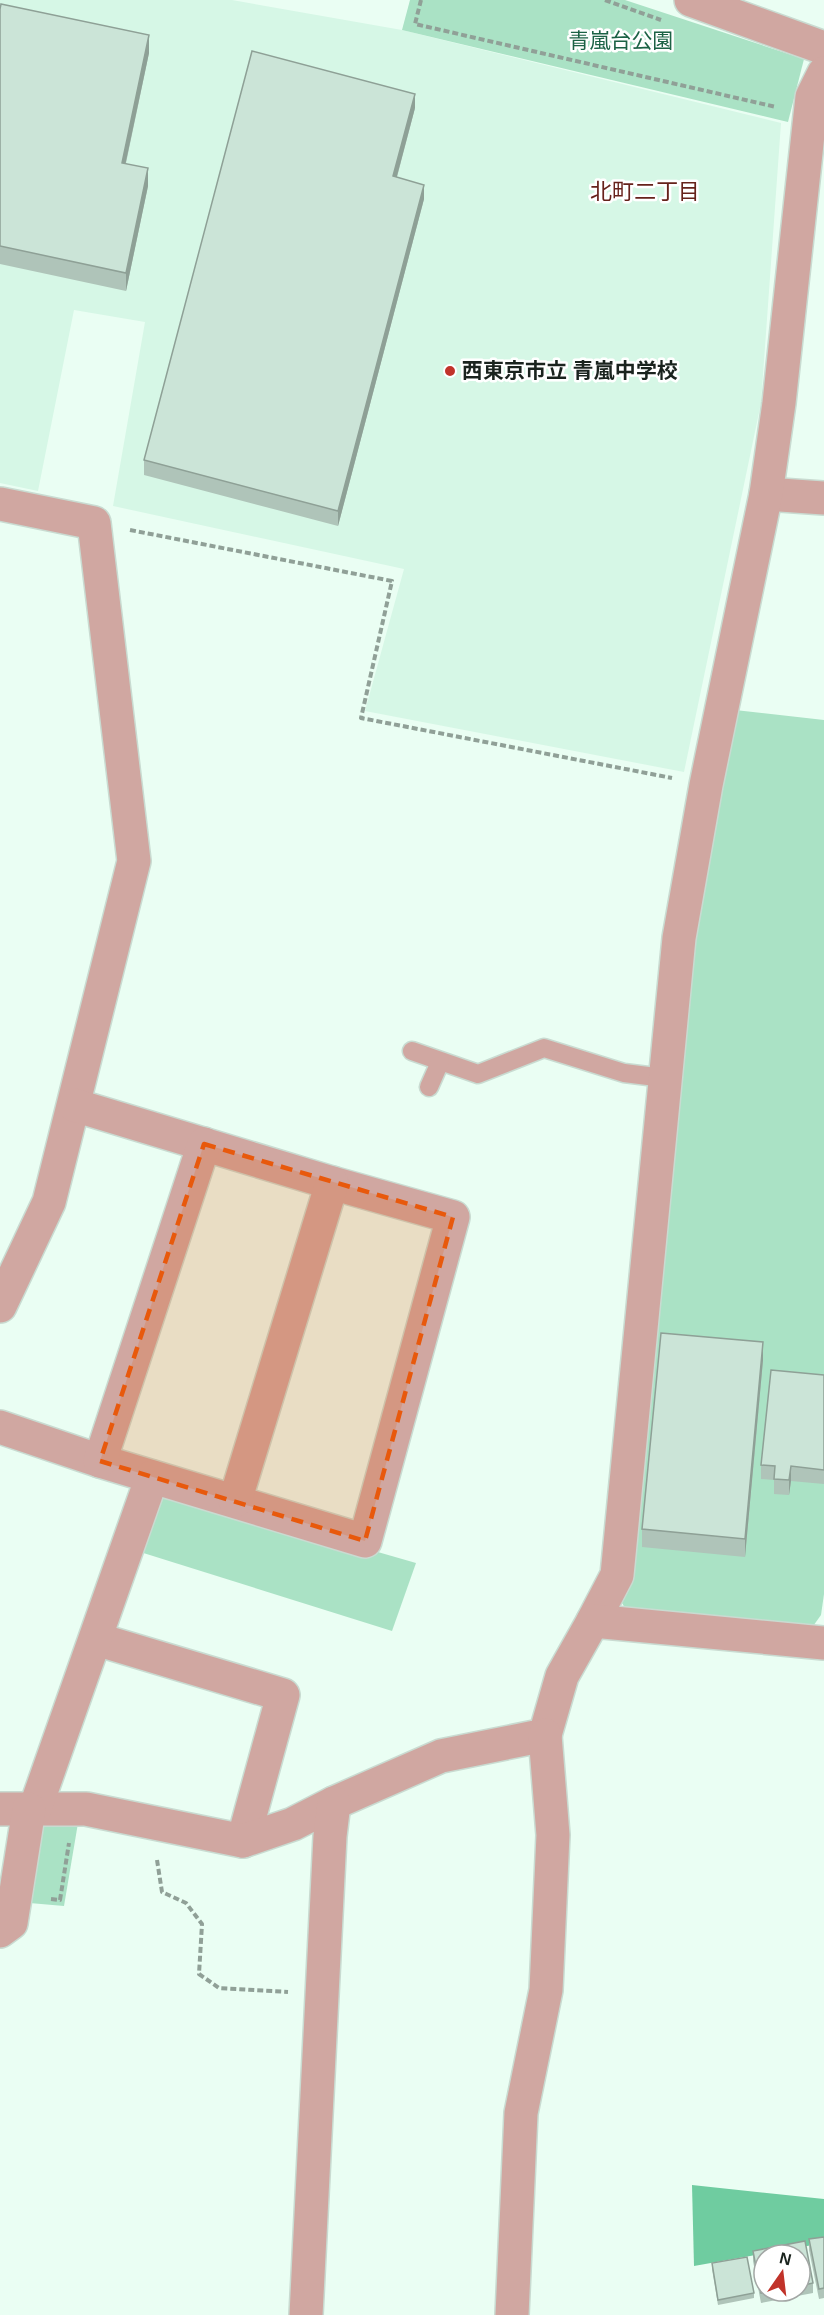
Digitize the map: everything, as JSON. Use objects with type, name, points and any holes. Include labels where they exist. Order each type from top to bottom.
[{"type":"street","points":[[692,0],[824,48]]},
{"type":"street","points":[[512,2315],[521,2112],[546,1990],[553,1835],[545,1735],[562,1676],[617,1575],[679,938],[706,785],[766,494],[815,151],[812,97],[824,73]]},
{"type":"street","points":[[766,494],[824,498]]},
{"type":"street","points":[[0,504],[94,523],[134,861],[49,1202],[0,1306]]},
{"type":"street","points":[[0,1427],[100,1461],[365,1541],[453,1217],[74,1105]]},
{"type":"street","points":[[100,1461],[204,1144]]},
{"type":"street","points":[[235,1501],[332,1183]]},
{"type":"street","points":[[0,1931],[11,1923],[21,1809],[96,1639],[152,1477]]},
{"type":"street","points":[[593,1621],[824,1643]]},
{"type":"street","points":[[96,1639],[283,1695],[243,1841]]},
{"type":"street","points":[[21,1809],[86,1809],[243,1841],[292,1824],[441,1756],[545,1735]]},
{"type":"street","points":[[306,2315],[334,1803]]},
{"type":"lane","points":[[412,1051],[478,1074],[544,1048],[624,1073],[664,1078]]},
{"type":"lane","points":[[429,1087],[440,1062]]},
{"type":"path","points":[[421,0],[415,24],[781,108]]},
{"type":"path","points":[[94,523],[392,581],[361,718],[706,785]]},
{"type":"path","points":[[160,1825],[156,1866],[162,1892],[186,1903],[202,1924],[199,1974],[219,1988],[322,1994]]},
{"type":"highlighted area","points":[[204,1144],[453,1217],[365,1541],[100,1461]]},
{"type":"shaded area","name":"西東京市立 青嵐中学校","points":[[0,0],[232,0],[402,30],[781,123],[761,403],[684,772],[365,711],[404,569],[113,506],[145,322],[74,310],[38,491],[0,483]]},
{"type":"green space","name":"青嵐台公園","points":[[410,0],[625,0],[804,59],[788,122],[402,30]]},
{"type":"green space","points":[[735,710],[824,720],[824,1594],[821,1615],[811,1629],[628,1613],[619,1598],[692,941]]},
{"type":"green space","points":[[159,1489],[416,1563],[392,1631],[137,1551]]},
{"type":"green space","points":[[32,1821],[78,1823],[64,1906],[18,1902]]},
{"type":"green space","points":[[692,2185],[824,2199],[824,2243],[812,2245],[812,2243],[752,2243],[752,2256],[694,2266]]},
{"type":"building","points":[[1,4],[149,35],[122,163],[148,168],[126,273],[0,246]]},
{"type":"building","points":[[252,51],[415,94],[393,176],[424,185],[338,511],[144,460]]},
{"type":"building","points":[[661,1333],[763,1342],[745,1539],[642,1529]]},
{"type":"building","points":[[771,1370],[824,1375],[824,1470],[791,1466],[789,1480],[774,1479],[775,1466],[761,1465]]},
{"type":"building","points":[[824,2237],[824,2288],[819,2289],[812,2243],[809,2239]]},
{"type":"building","points":[[747,2257],[752,2293],[718,2300],[712,2263]]},
{"type":"place","name":"西東京市立 青嵐中学校","points":[[450,371]]},
{"type":"district","name":"北町二丁目","points":[[645,191]]}]
